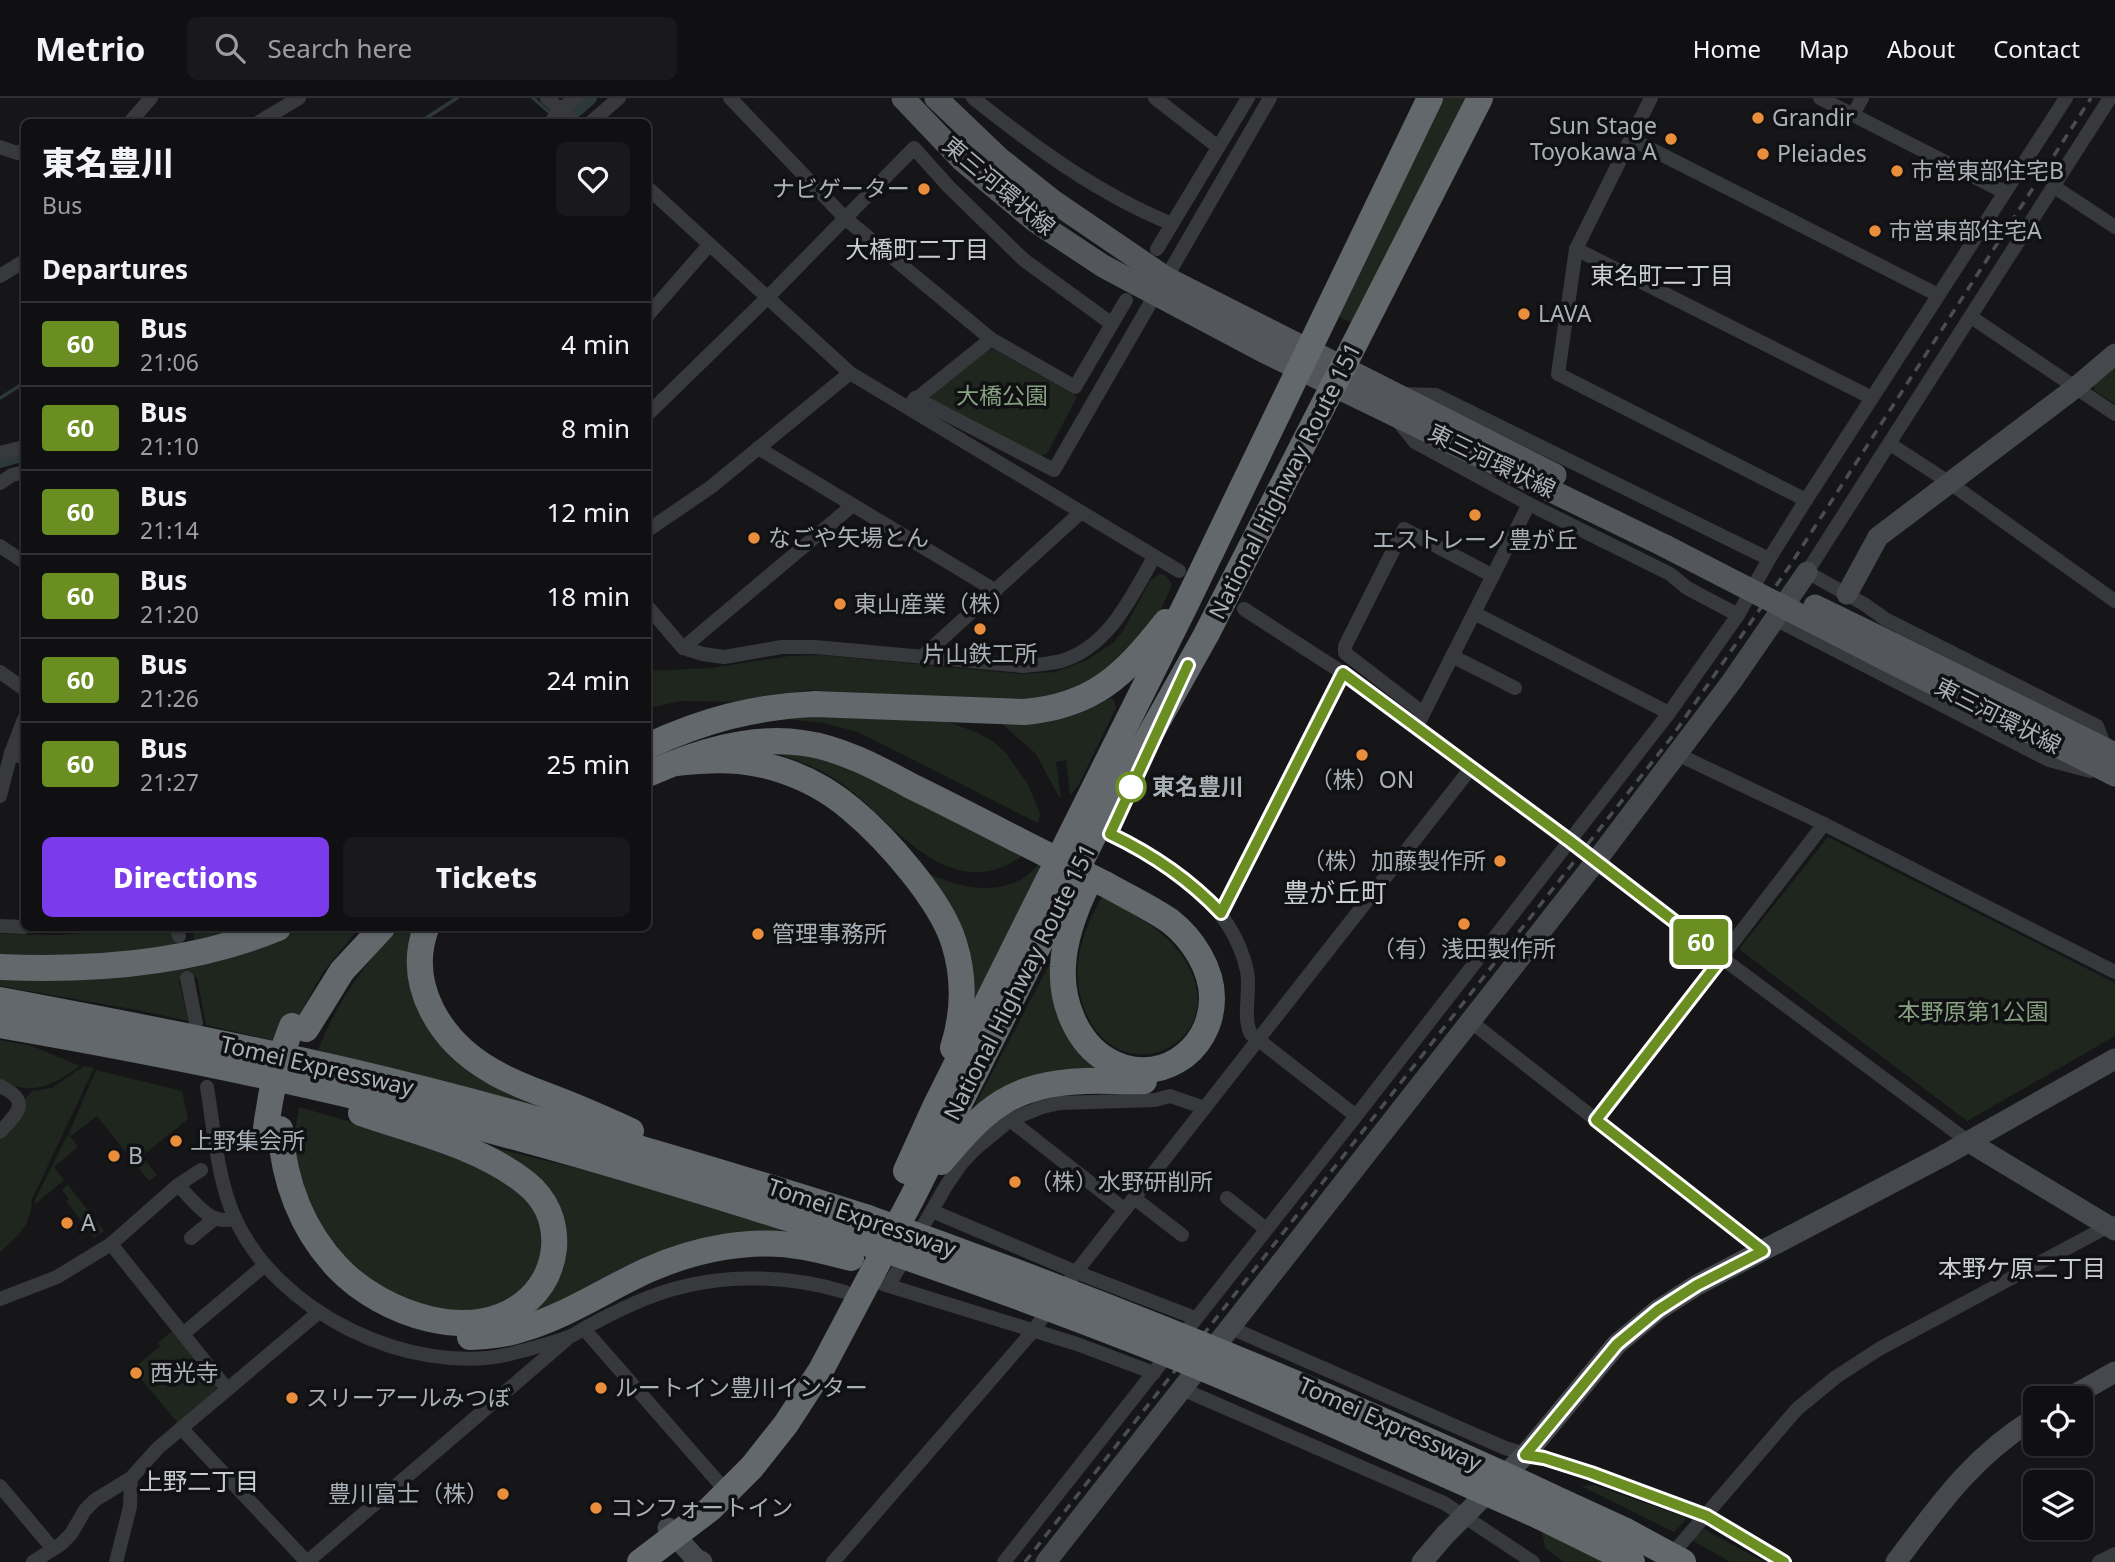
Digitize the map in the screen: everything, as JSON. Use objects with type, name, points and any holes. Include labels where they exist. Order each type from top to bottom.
[{"type":"highway","name":"National Highway Route 151","points":[[625,1562],[710,1509],[752,1466],[786,1424],[821,1370],[868,1286],[894,1197],[936,1105],[1187,602],[1430,98]]},
{"type":"highway","name":"National Highway Route 151","points":[[640,1562],[746,1455],[808,1365],[868,1286],[922,1204],[1188,665],[1206,635],[1480,98]]},
{"type":"highway","points":[[651,745],[699,723],[735,713],[787,705],[1044,711],[1086,697],[1108,685],[1129,667],[1176,608],[1187,602]]},
{"type":"highway","points":[[651,745],[782,730],[832,738],[895,764],[1019,833],[1108,878],[1170,921],[1196,950],[1210,979],[1211,1014],[1204,1033],[1191,1051],[1172,1064],[1139,1069],[1127,1068],[1105,1059],[1083,1036],[1067,1004],[1063,966],[1068,936],[1086,887],[1104,832]]},
{"type":"highway","points":[[651,773],[722,747],[764,742],[801,742],[822,747],[876,768],[1019,833]]},
{"type":"highway","points":[[676,763],[730,759],[764,765],[791,774],[818,787],[851,809],[911,872],[946,924],[954,943],[961,978],[959,1027],[951,1056],[935,1093],[936,1105]]},
{"type":"highway","points":[[922,1204],[962,1136],[995,1106],[1047,1084],[1136,1081],[1166,1077],[1178,1073],[1198,1059],[1218,1032],[1224,1010],[1225,986],[1220,964],[1207,942],[1183,914],[1143,889],[1108,878]]},
{"type":"highway","points":[[0,967],[46,969],[130,964],[200,952],[270,931]]},
{"type":"highway","points":[[357,931],[313,989],[299,1028],[283,1103],[273,1129],[269,1167],[282,1211],[304,1250],[321,1273],[341,1292],[365,1307],[402,1325],[427,1332],[468,1337],[521,1330],[556,1316],[648,1270],[680,1258],[740,1246],[803,1246],[859,1239]]},
{"type":"highway","points":[[299,1028],[342,971],[379,931]]},
{"type":"highway","points":[[425,931],[420,950],[419,972],[422,989],[437,1020],[471,1056],[492,1071],[539,1093],[765,1186]]},
{"type":"highway","name":"Tomei Expressway","points":[[0,1000],[353,1072],[595,1135],[765,1186],[859,1239],[1141,1343],[1544,1506],[1624,1530],[1681,1554]]},
{"type":"highway","name":"Tomei Expressway","points":[[0,1025],[188,1059],[347,1094],[477,1127],[588,1157],[1151,1323],[1412,1431],[1544,1506],[1632,1562]]},
{"type":"highway","points":[[188,1059],[237,1082],[349,1110],[467,1150],[507,1170],[535,1191],[552,1221],[555,1244],[547,1275],[535,1293],[517,1308],[483,1321],[460,1322],[430,1318],[383,1301],[359,1286],[340,1269],[308,1228],[293,1196],[273,1129]]},
{"type":"main road","name":"東三河環状線","points":[[903,98],[963,161],[1035,220],[1103,265],[1161,287],[1668,540],[1891,653],[2115,776]]},
{"type":"main road","name":"東三河環状線","points":[[936,98],[1000,159],[1161,287]]},
{"type":"main road","name":"東三河環状線","points":[[1891,653],[2110,752]]},
{"type":"street","points":[[133,119],[151,98]]},
{"type":"street","points":[[264,119],[299,98]]},
{"type":"street","points":[[547,98],[566,115],[577,98]]},
{"type":"street","points":[[594,119],[619,98]]},
{"type":"street","points":[[730,98],[846,219],[991,339],[1075,387],[1126,300]]},
{"type":"street","points":[[973,98],[1026,140],[1088,181],[1135,208],[1172,224]]},
{"type":"street","points":[[1155,98],[1218,147]]},
{"type":"street","points":[[1157,249],[1248,98]]},
{"type":"street","points":[[651,196],[768,297],[850,373],[1054,470],[1270,98]]},
{"type":"street","points":[[1651,98],[1576,249],[1558,374],[1806,500]]},
{"type":"street","points":[[1819,98],[2004,192]]},
{"type":"street","points":[[1853,115],[1862,98]]},
{"type":"street","points":[[1003,1562],[1356,1116],[1669,713],[1738,615],[1806,500],[2066,98]]},
{"type":"street","points":[[1046,1562],[1596,861],[1732,681],[1890,444],[2110,98]]},
{"type":"street","points":[[1631,139],[1938,295]]},
{"type":"street","points":[[0,147],[17,153],[21,151]]},
{"type":"street","points":[[651,411],[846,219],[914,148],[949,187],[1024,260],[1112,324]]},
{"type":"street","points":[[2053,186],[2115,227]]},
{"type":"street","points":[[651,312],[709,245]]},
{"type":"street","points":[[1576,249],[1872,398]]},
{"type":"street","points":[[0,276],[21,263]]},
{"type":"street","points":[[1971,317],[2115,414]]},
{"type":"street","points":[[911,403],[991,339]]},
{"type":"street","points":[[1847,594],[1878,537],[2115,355]]},
{"type":"street","points":[[651,528],[711,487],[850,373]]},
{"type":"street","points":[[1738,615],[1687,588],[1670,574],[1415,442],[1393,402],[1436,395],[1769,559]]},
{"type":"street","points":[[911,403],[1080,513],[1178,571]]},
{"type":"street","points":[[1890,444],[1950,483],[2115,601]]},
{"type":"street","points":[[0,453],[21,448]]},
{"type":"street","points":[[758,448],[996,591]]},
{"type":"street","points":[[0,482],[21,473]]},
{"type":"street","points":[[1416,727],[1529,503]]},
{"type":"street","points":[[684,648],[853,505]]},
{"type":"street","points":[[923,656],[1080,513]]},
{"type":"street","points":[[1423,713],[1345,653],[1345,646],[1404,529],[1493,576]]},
{"type":"street","points":[[0,546],[21,560]]},
{"type":"street","points":[[651,610],[684,648],[724,657],[782,647],[816,647],[1023,666],[1062,660],[1079,653],[1109,629],[1124,610],[1154,557]]},
{"type":"street","points":[[1807,572],[1885,619],[2097,726],[2110,752]]},
{"type":"street","points":[[1244,609],[1343,673],[1969,1142],[2113,1226]]},
{"type":"street","points":[[1474,613],[1669,713]]},
{"type":"street","points":[[1773,618],[2049,760],[2115,776]]},
{"type":"street","points":[[1452,656],[1515,688]]},
{"type":"street","points":[[0,672],[21,687]]},
{"type":"street","points":[[1221,913],[1343,673]]},
{"type":"street","points":[[0,796],[18,755],[21,737]]},
{"type":"street","points":[[1677,754],[1824,824],[2115,972]]},
{"type":"street","points":[[833,1562],[1033,1331],[1076,1272],[1471,768]]},
{"type":"street","points":[[1596,1120],[1824,824]]},
{"type":"street","points":[[1104,832],[1135,846],[1172,869],[1203,893],[1221,913],[1231,927],[1244,959],[1249,991],[1247,1026],[1258,1040],[1356,1116]]},
{"type":"street","points":[[0,926],[21,927]]},
{"type":"street","points":[[187,978],[196,1023]]},
{"type":"street","points":[[1470,1021],[1763,1251]]},
{"type":"street","points":[[1422,1562],[1445,1535],[1525,1455],[1617,1344],[1658,1310],[1697,1285],[1969,1142],[2115,1059]]},
{"type":"street","points":[[0,1086],[15,1094],[20,1104],[18,1112],[0,1132]]},
{"type":"street","points":[[207,1087],[226,1190],[235,1218],[265,1265],[319,1312],[338,1324],[385,1344],[411,1351],[457,1357],[508,1354],[577,1332],[648,1298],[708,1281],[774,1279],[868,1286],[1077,1344],[1154,1373]]},
{"type":"street","points":[[1195,1318],[1076,1272],[922,1204],[946,1186],[968,1156],[1010,1120],[1042,1107],[1060,1103],[1155,1100],[1170,1096],[1205,1108]]},
{"type":"street","points":[[1010,1120],[1125,1210]]},
{"type":"street","points":[[0,1299],[57,1278],[111,1244],[178,1185],[201,1170]]},
{"type":"street","points":[[178,1185],[214,1219],[228,1221],[235,1218]]},
{"type":"street","points":[[1134,1198],[1182,1235]]},
{"type":"street","points":[[1227,1198],[1266,1229]]},
{"type":"street","points":[[191,1238],[214,1219]]},
{"type":"street","points":[[1681,1554],[1707,1516],[1797,1409],[1836,1377],[1879,1349],[2113,1226]]},
{"type":"street","points":[[111,1244],[227,1389]]},
{"type":"street","points":[[183,1334],[265,1265]]},
{"type":"street","points":[[33,1562],[71,1534],[85,1510],[95,1500],[131,1478],[158,1448],[319,1312]]},
{"type":"street","points":[[1229,1327],[1525,1455],[1544,1458],[1591,1473],[1707,1516],[1784,1562]]},
{"type":"street","points":[[577,1332],[719,1483]]},
{"type":"street","points":[[181,1428],[307,1562],[577,1332]]},
{"type":"street","points":[[2090,1386],[2115,1372]]},
{"type":"street","points":[[1182,1389],[1444,1503],[1534,1562]]},
{"type":"street","points":[[1896,1562],[1962,1478],[1981,1458],[2023,1426]]},
{"type":"street","points":[[116,1562],[130,1507],[131,1478]]},
{"type":"street","points":[[0,1486],[53,1549]]},
{"type":"street","points":[[672,1532],[696,1559],[702,1562]]},
{"type":"street","points":[[2099,1562],[2115,1553]]},
{"type":"green space","points":[[1439,98],[1471,98],[1352,323],[1334,314]]},
{"type":"green space","name":"大橋公園","points":[[994,349],[1077,397],[1047,454],[1038,456],[931,400],[931,392],[987,350]]},
{"type":"green space","points":[[2115,361],[2115,404],[2094,390],[2093,379]]},
{"type":"green space","points":[[1159,574],[1165,575],[1172,584],[1154,625],[1104,680],[1030,702],[808,690],[737,702],[681,701],[651,707],[651,671],[711,668],[789,656],[821,655],[1020,674],[1055,672],[1087,660],[1114,642],[1123,631],[1150,581]]},
{"type":"green space","points":[[1111,698],[1116,708],[1078,786],[1070,795],[1066,760],[1056,762],[1061,798],[1036,754],[1001,723],[1058,720]]},
{"type":"green space","points":[[787,715],[948,722],[978,733],[1006,753],[1027,783],[1039,810],[1038,823],[858,732],[824,723],[786,719]]},
{"type":"green space","points":[[778,754],[834,757],[1022,856],[995,869],[970,872],[946,866],[902,837],[841,783],[810,766]]},
{"type":"green space","name":"本野原第1公園","points":[[1828,837],[2115,983],[2115,1036],[1967,1121],[1739,949]]},
{"type":"green space","points":[[1041,864],[1036,879],[975,1001],[929,874],[973,887],[1002,887],[1028,874]]},
{"type":"green space","points":[[1103,895],[1146,922],[1175,947],[1183,957],[1196,988],[1196,1014],[1184,1035],[1166,1049],[1143,1054],[1119,1049],[1098,1032],[1082,1002],[1078,960],[1090,920]]},
{"type":"green space","points":[[102,931],[174,931],[177,945],[93,955],[0,955],[0,934],[60,935]]},
{"type":"green space","points":[[192,931],[234,931],[194,940]]},
{"type":"green space","points":[[294,931],[357,931],[323,972],[284,1043],[206,1025],[197,977],[179,980],[188,1021],[0,986],[0,973],[244,948]]},
{"type":"green space","points":[[395,931],[423,931],[418,996],[540,1108],[318,1050],[352,985]]},
{"type":"green space","points":[[1050,963],[1098,1069],[973,1109]]},
{"type":"green space","points":[[0,1040],[32,1046],[80,1066],[42,1087],[23,1088],[0,1081]]},
{"type":"green space","points":[[84,1066],[94,1068],[32,1199],[26,1223],[0,1252],[0,1140],[21,1116],[25,1099],[32,1091],[52,1088]]},
{"type":"green space","points":[[96,1070],[182,1091],[188,1119],[142,1156],[157,1175],[149,1181],[97,1116],[71,1136],[69,1133]]},
{"type":"green space","points":[[299,1107],[424,1143],[524,1190],[546,1229],[534,1283],[483,1315],[400,1302],[341,1261],[297,1181],[294,1137]]},
{"type":"green space","points":[[68,1134],[78,1147],[54,1167],[64,1180],[35,1204],[35,1200]]},
{"type":"green space","points":[[462,1140],[604,1175],[822,1239],[791,1237],[501,1324],[563,1234]]},
{"type":"green space","points":[[68,1185],[104,1231],[94,1238],[66,1201],[69,1199],[62,1190]]},
{"type":"green space","points":[[172,1331],[217,1385],[216,1391],[178,1423],[133,1369],[160,1346],[158,1343]]},
{"type":"green space","points":[[1594,1485],[1686,1520],[1674,1532],[1581,1486]]},
{"type":"green space","points":[[1541,1525],[1615,1562],[1564,1562],[1545,1548]]},
{"type":"green space","points":[[1704,1529],[1764,1562],[1730,1562],[1692,1540]]},
{"type":"waterway","points":[[425,119],[457,98]]},
{"type":"waterway","points":[[533,98],[549,112]]},
{"type":"waterway","points":[[566,119],[590,98]]},
{"type":"waterway","points":[[0,398],[21,385]]},
{"type":"waterway","points":[[0,461],[21,455]]},
{"type":"railway","points":[[1025,1562],[1671,738],[1789,567],[2091,98]]},
{"type":"bus line","name":"60","points":[[1188,665],[1110,834],[1172,869],[1203,893],[1221,913],[1343,673],[1570,841],[1722,958],[1596,1120],[1763,1251],[1697,1285],[1658,1310],[1617,1344],[1525,1455],[1544,1458],[1591,1473],[1707,1516],[1784,1562]]},
{"type":"place","name":"Grandir","points":[[1758,118]]},
{"type":"place","name":"Sun Stage Toyokawa A","points":[[1671,139]]},
{"type":"place","name":"Pleiades","points":[[1763,154]]},
{"type":"place","name":"市営東部住宅B","points":[[1897,171]]},
{"type":"place","name":"ナビゲーター","points":[[924,189]]},
{"type":"place","name":"市営東部住宅A","points":[[1875,231]]},
{"type":"place","name":"LAVA","points":[[1524,314]]},
{"type":"place","name":"エストレーノ豊が丘","points":[[1475,515]]},
{"type":"place","name":"なごや矢場とん","points":[[754,538]]},
{"type":"place","name":"東山産業（株）","points":[[840,604]]},
{"type":"place","name":"片山鉄工所","points":[[980,629]]},
{"type":"place","name":"（株）ON","points":[[1362,755]]},
{"type":"place","name":"東名豊川","points":[[1131,787]]},
{"type":"place","name":"（株）加藤製作所","points":[[1500,861]]},
{"type":"place","name":"（有）浅田製作所","points":[[1464,924]]},
{"type":"place","name":"管理事務所","points":[[758,934]]},
{"type":"place","name":"上野集会所","points":[[176,1141]]},
{"type":"place","name":"B","points":[[114,1156]]},
{"type":"place","name":"（株）水野研削所","points":[[1015,1182]]},
{"type":"place","name":"A","points":[[67,1223]]},
{"type":"place","name":"西光寺","points":[[136,1373]]},
{"type":"place","name":"ルートイン豊川インター","points":[[601,1388]]},
{"type":"place","name":"スリーアールみつぼ","points":[[292,1398]]},
{"type":"place","name":"豊川富士（株）","points":[[503,1494]]},
{"type":"place","name":"コンフォートイン","points":[[596,1508]]},
{"type":"district","name":"大橋町二丁目","points":[[917,250]]},
{"type":"district","name":"東名町二丁目","points":[[1662,276]]},
{"type":"district","name":"豊が丘町","points":[[1335,893]]},
{"type":"district","name":"本野ケ原二丁目","points":[[2022,1269]]},
{"type":"district","name":"上野二丁目","points":[[199,1482]]}]
